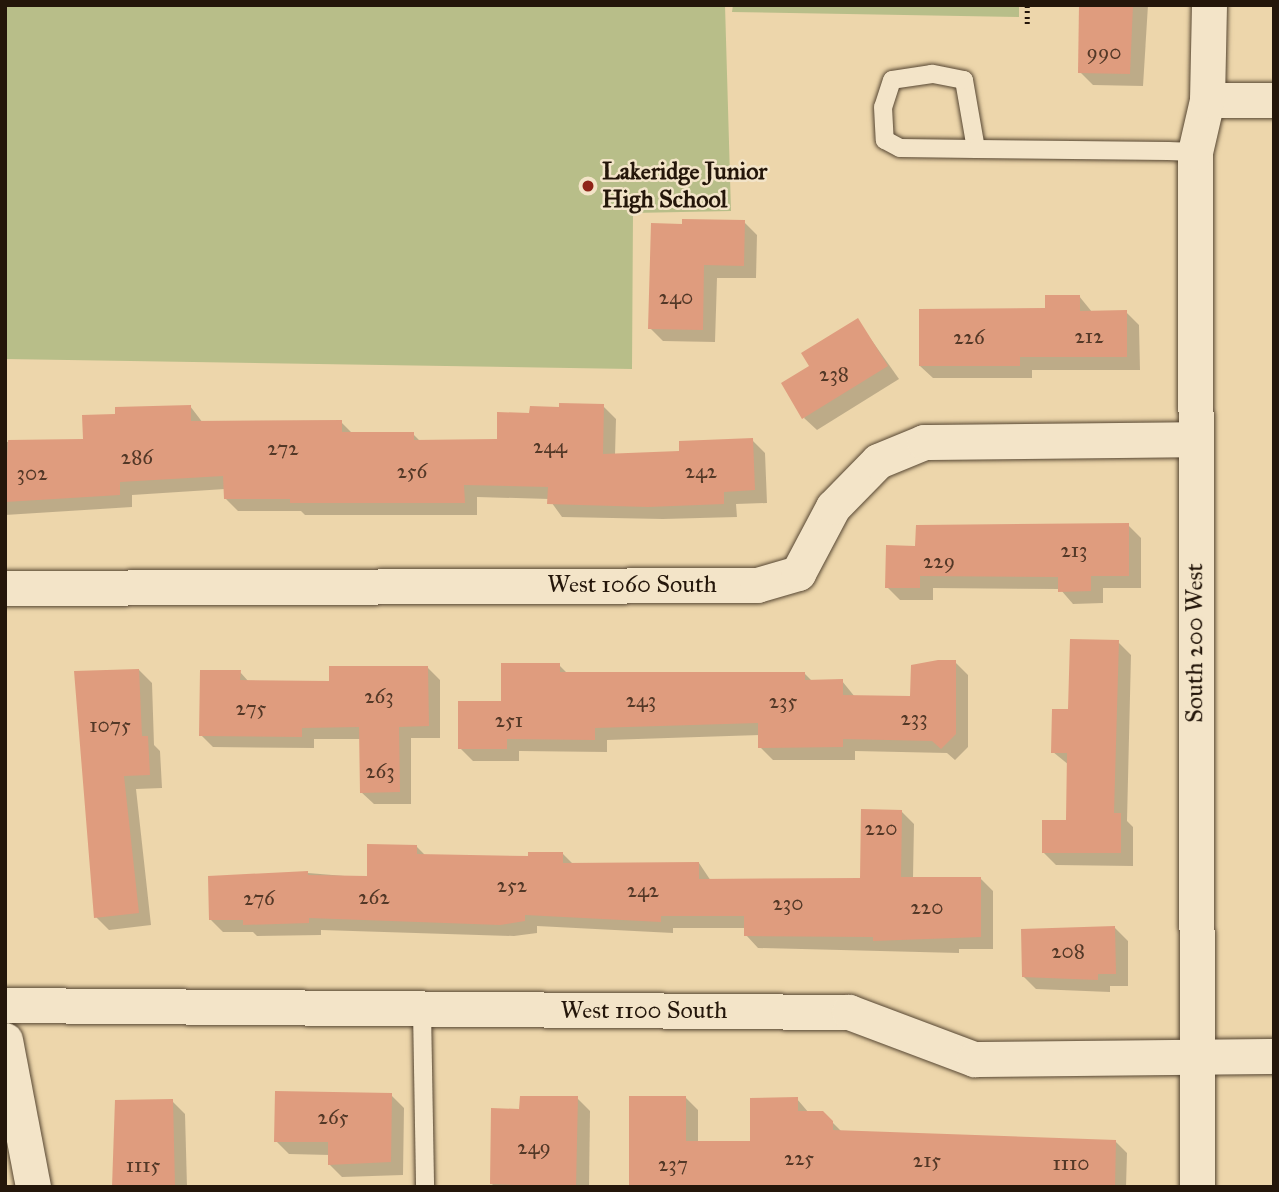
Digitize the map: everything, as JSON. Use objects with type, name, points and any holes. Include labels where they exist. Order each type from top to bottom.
[{"type":"street","name":"South 200 West","points":[[1196,1187],[1195,152],[1207,100],[1209,5]]},
{"type":"street","points":[[1207,100],[1274,100]]},
{"type":"street","name":"West 1060 South","points":[[5,588],[757,585],[798,573],[833,507],[878,461],[924,442],[1195,439]]},
{"type":"street","name":"West 1100 South","points":[[5,1005],[849,1012],[974,1059],[1274,1056]]},
{"type":"street","points":[[5,1040],[33,1187]]},
{"type":"lane","points":[[976,149],[964,79],[932,74],[892,79],[883,107],[885,139],[900,148],[1195,152]]},
{"type":"lane","points":[[422,1010],[425,1187]]},
{"type":"path","points":[[1027,5],[1027,24]]},
{"type":"green space","name":"Lakeridge Junior High School","points":[[5,5],[725,5],[731,211],[633,213],[632,369],[5,359]]},
{"type":"green space","points":[[733,5],[1019,5],[1019,17],[732,12]]},
{"type":"building","points":[[1079,5],[1133,5],[1130,74],[1078,73]]},
{"type":"building","points":[[682,219],[745,220],[744,266],[704,265],[703,330],[648,329],[651,223],[682,224]]},
{"type":"building","points":[[1045,295],[1080,295],[1080,311],[1127,310],[1127,357],[1020,357],[1020,366],[919,366],[919,309],[1045,308]]},
{"type":"building","points":[[858,318],[888,366],[802,419],[781,383],[809,366],[801,353]]},
{"type":"building","points":[[559,403],[604,404],[603,454],[679,451],[679,441],[753,438],[755,490],[724,492],[724,504],[648,507],[547,504],[548,487],[464,485],[465,503],[290,503],[290,499],[224,499],[223,476],[120,482],[120,495],[5,502],[8,440],[83,439],[82,415],[115,414],[115,407],[191,405],[191,421],[342,420],[342,432],[414,432],[414,440],[497,439],[497,412],[529,413],[530,406],[559,407]]},
{"type":"building","points":[[1129,523],[1129,576],[1091,576],[1091,591],[1058,592],[1058,577],[920,576],[920,588],[885,588],[886,545],[915,546],[916,525]]},
{"type":"building","points":[[1070,639],[1119,640],[1114,813],[1121,813],[1121,853],[1042,853],[1042,820],[1066,820],[1067,753],[1051,753],[1052,709],[1068,709]]},
{"type":"building","points":[[956,660],[956,734],[941,749],[932,741],[843,739],[843,747],[758,748],[758,723],[595,728],[595,740],[507,739],[507,749],[458,749],[458,701],[501,701],[501,663],[560,663],[560,672],[805,672],[805,680],[843,679],[843,695],[910,696],[911,665]]},
{"type":"building","points":[[329,666],[428,666],[429,726],[399,727],[400,792],[360,793],[359,727],[302,728],[302,737],[199,736],[200,670],[241,670],[240,680],[329,681]]},
{"type":"building","points":[[139,669],[142,736],[148,736],[150,775],[124,776],[139,913],[94,918],[74,671]]},
{"type":"building","points":[[861,809],[902,810],[901,877],[981,877],[981,937],[873,941],[873,937],[744,936],[744,916],[661,916],[661,922],[525,915],[525,921],[500,925],[309,918],[309,923],[243,925],[243,920],[209,920],[208,876],[308,871],[308,875],[367,876],[367,844],[417,845],[417,854],[528,856],[528,852],[563,852],[563,863],[699,862],[699,879],[860,878]]},
{"type":"building","points":[[1115,926],[1116,974],[1098,974],[1098,980],[1022,977],[1021,929]]},
{"type":"building","points":[[275,1091],[392,1093],[391,1162],[328,1165],[328,1142],[274,1142]]},
{"type":"building","points":[[520,1096],[578,1096],[576,1187],[490,1184],[491,1108],[519,1109]]},
{"type":"building","points":[[629,1096],[686,1096],[686,1141],[750,1141],[750,1098],[798,1097],[798,1111],[823,1111],[833,1121],[833,1130],[1116,1140],[1115,1187],[629,1187]]},
{"type":"building","points":[[173,1099],[175,1187],[112,1187],[115,1100]]},
{"type":"place","name":"Lakeridge Junior High School","points":[[588,186]]}]
